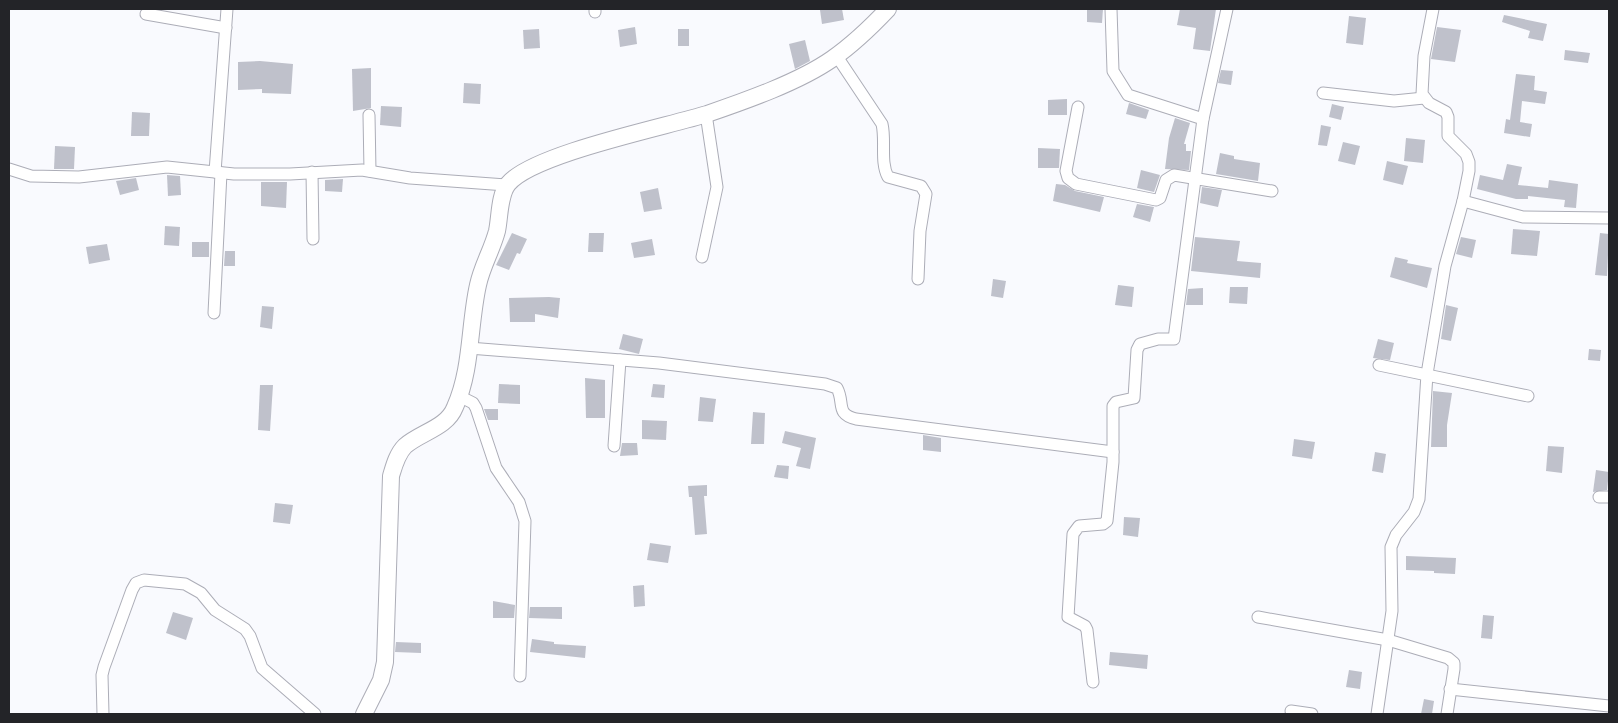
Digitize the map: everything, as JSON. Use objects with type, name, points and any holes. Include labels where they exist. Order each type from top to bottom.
[{"type":"street","points":[[214,313],[218,172],[227,9]]},
{"type":"street","points":[[364,714],[381,680],[385,662],[390,476],[396,460],[404,447],[418,436],[446,420],[455,408],[469,348],[482,266],[496,236],[506,185],[517,174],[537,165],[623,137],[706,114],[792,81],[836,55],[866,32],[888,9]]},
{"type":"street","points":[[1111,9],[1113,71],[1128,95],[1203,119]]},
{"type":"street","points":[[1093,682],[1087,630],[1085,626],[1068,617],[1067,611],[1073,534],[1079,526],[1103,524],[1107,521],[1113,452],[1114,406],[1116,402],[1134,398],[1140,344],[1158,339],[1174,340],[1203,119],[1227,9]]},
{"type":"street","points":[[1424,98],[1421,86],[1424,56],[1433,9]]},
{"type":"street","points":[[146,14],[226,28]]},
{"type":"street","points":[[836,55],[882,124],[885,172],[888,178],[921,186],[925,189],[926,194],[920,231],[918,278]]},
{"type":"street","points":[[1323,93],[1394,101],[1424,98],[1446,112],[1448,117],[1448,136],[1466,154],[1469,162],[1464,201],[1444,266],[1427,374],[1420,499],[1414,512],[1396,535],[1391,547],[1392,611],[1377,714]]},
{"type":"street","points":[[1078,107],[1066,171],[1072,182],[1156,200],[1160,198],[1169,176],[1195,177],[1272,191]]},
{"type":"street","points":[[702,257],[716,187],[706,114]]},
{"type":"street","points":[[369,115],[370,171]]},
{"type":"street","points":[[9,169],[31,176],[79,177],[167,167],[218,172],[290,174],[341,170],[370,171],[410,178],[506,185]]},
{"type":"street","points":[[312,172],[313,239]]},
{"type":"street","points":[[1464,201],[1507,214],[1535,219],[1609,218]]},
{"type":"street","points":[[469,348],[620,360],[825,384],[837,388],[842,411],[846,416],[856,419],[1113,452]]},
{"type":"street","points":[[614,446],[620,360]]},
{"type":"street","points":[[1379,365],[1528,396]]},
{"type":"street","points":[[459,396],[474,403],[496,468],[519,502],[525,521],[520,676]]},
{"type":"street","points":[[103,714],[102,680],[104,667],[132,590],[136,583],[144,580],[185,584],[201,593],[215,610],[245,629],[250,636],[262,668],[315,714]]},
{"type":"street","points":[[1258,616],[1388,640],[1448,658],[1454,663],[1447,714]]},
{"type":"street","points":[[1450,689],[1609,706]]},
{"type":"street","points":[[1290,712],[1312,714]]},
{"type":"building","points":[[842,9],[844,20],[822,24],[820,10]]},
{"type":"building","points":[[1087,9],[1103,9],[1102,23],[1087,22]]},
{"type":"building","points":[[1180,9],[1216,9],[1210,51],[1193,49],[1196,28],[1177,25]]},
{"type":"building","points":[[1504,15],[1547,24],[1543,41],[1528,38],[1530,31],[1502,22]]},
{"type":"building","points":[[1349,16],[1366,18],[1363,45],[1346,43]]},
{"type":"building","points":[[635,27],[637,44],[620,47],[618,30]]},
{"type":"building","points":[[1437,27],[1461,30],[1455,62],[1431,59]]},
{"type":"building","points":[[539,29],[540,48],[524,49],[523,30]]},
{"type":"building","points":[[678,29],[689,29],[689,46],[678,46]]},
{"type":"building","points":[[805,40],[810,61],[795,69],[789,44]]},
{"type":"building","points":[[1565,50],[1590,53],[1588,63],[1564,60]]},
{"type":"building","points":[[260,61],[293,64],[291,94],[262,93],[262,89],[238,90],[238,62]]},
{"type":"building","points":[[371,68],[371,108],[353,111],[352,69]]},
{"type":"building","points":[[1221,70],[1233,71],[1231,85],[1218,83]]},
{"type":"building","points":[[1516,74],[1535,76],[1534,90],[1547,92],[1545,104],[1522,101],[1520,122],[1532,124],[1530,137],[1504,133],[1506,119],[1510,120]]},
{"type":"building","points":[[464,83],[481,84],[480,104],[463,103]]},
{"type":"building","points":[[1067,99],[1067,115],[1048,115],[1048,100]]},
{"type":"building","points":[[1129,103],[1149,110],[1146,119],[1126,114]]},
{"type":"building","points":[[1332,104],[1344,107],[1341,120],[1329,117]]},
{"type":"building","points":[[381,106],[402,107],[401,127],[380,125]]},
{"type":"building","points":[[132,112],[150,113],[149,136],[131,136]]},
{"type":"building","points":[[1175,118],[1190,123],[1184,144],[1186,144],[1186,151],[1191,151],[1189,170],[1165,169],[1169,138]]},
{"type":"building","points":[[1321,125],[1331,127],[1327,146],[1318,145]]},
{"type":"building","points":[[1406,138],[1425,140],[1423,163],[1404,161]]},
{"type":"building","points":[[1343,142],[1360,146],[1355,165],[1338,161]]},
{"type":"building","points":[[55,146],[75,147],[74,169],[54,169]]},
{"type":"building","points":[[1038,148],[1060,149],[1059,168],[1038,168]]},
{"type":"building","points":[[1220,153],[1234,156],[1234,159],[1260,163],[1258,181],[1216,174]]},
{"type":"building","points":[[1387,161],[1408,166],[1403,185],[1383,180]]},
{"type":"building","points":[[1507,164],[1522,167],[1518,185],[1548,188],[1549,180],[1578,184],[1576,208],[1564,207],[1565,200],[1528,196],[1528,199],[1516,199],[1477,189],[1480,175],[1503,180]]},
{"type":"building","points":[[1141,170],[1160,175],[1154,192],[1137,188]]},
{"type":"building","points":[[167,175],[180,176],[181,195],[168,196]]},
{"type":"building","points":[[136,178],[139,190],[120,195],[116,181]]},
{"type":"building","points":[[343,179],[342,192],[325,191],[325,180]]},
{"type":"building","points":[[261,182],[287,182],[286,208],[261,206]]},
{"type":"building","points":[[1056,184],[1065,185],[1075,191],[1104,197],[1100,212],[1053,201]]},
{"type":"building","points":[[1202,187],[1222,190],[1218,207],[1200,203]]},
{"type":"building","points":[[658,188],[662,209],[644,212],[640,192]]},
{"type":"building","points":[[1137,204],[1154,207],[1150,222],[1133,217]]},
{"type":"building","points":[[165,226],[180,227],[179,246],[164,245]]},
{"type":"building","points":[[1513,229],[1540,231],[1537,256],[1511,254]]},
{"type":"building","points":[[512,233],[527,239],[520,254],[517,253],[509,270],[496,265]]},
{"type":"building","points":[[589,233],[604,233],[603,252],[588,252]]},
{"type":"building","points":[[1600,233],[1609,234],[1607,276],[1595,275]]},
{"type":"building","points":[[1195,237],[1240,241],[1237,261],[1261,263],[1260,278],[1191,271]]},
{"type":"building","points":[[1461,237],[1476,240],[1472,258],[1456,254]]},
{"type":"building","points":[[652,239],[655,255],[634,258],[631,243]]},
{"type":"building","points":[[192,242],[209,242],[209,257],[192,257]]},
{"type":"building","points":[[107,244],[110,260],[89,264],[86,247]]},
{"type":"building","points":[[225,251],[235,251],[235,266],[224,266]]},
{"type":"building","points":[[1395,257],[1408,260],[1407,263],[1432,268],[1427,288],[1390,277]]},
{"type":"building","points":[[993,279],[1006,281],[1003,298],[991,296]]},
{"type":"building","points":[[1118,285],[1134,287],[1132,307],[1115,305]]},
{"type":"building","points":[[1230,287],[1248,287],[1247,304],[1229,303]]},
{"type":"building","points":[[1203,288],[1203,305],[1186,305],[1188,289]]},
{"type":"building","points":[[509,298],[560,298],[558,318],[535,314],[535,322],[510,322]]},
{"type":"building","points":[[1446,305],[1458,308],[1451,341],[1441,339]]},
{"type":"building","points":[[262,306],[274,307],[272,329],[260,327]]},
{"type":"building","points":[[623,334],[643,339],[639,354],[619,349]]},
{"type":"building","points":[[1378,339],[1394,343],[1390,360],[1373,358]]},
{"type":"building","points":[[1589,349],[1601,350],[1600,361],[1588,360]]},
{"type":"building","points":[[585,378],[605,380],[605,418],[586,418]]},
{"type":"building","points":[[499,384],[520,385],[520,404],[498,403]]},
{"type":"building","points":[[653,384],[665,385],[664,398],[651,397]]},
{"type":"building","points":[[260,385],[273,385],[270,431],[258,430]]},
{"type":"building","points":[[1433,391],[1452,393],[1447,425],[1447,447],[1431,447]]},
{"type":"building","points":[[700,397],[716,399],[713,422],[698,421]]},
{"type":"building","points":[[484,409],[498,409],[498,420],[488,420]]},
{"type":"building","points":[[753,412],[765,413],[764,444],[751,444]]},
{"type":"building","points":[[642,420],[667,421],[666,440],[642,439]]},
{"type":"building","points":[[785,431],[816,438],[810,469],[796,466],[801,448],[782,443]]},
{"type":"building","points":[[923,435],[941,438],[941,452],[923,450]]},
{"type":"building","points":[[1294,439],[1315,442],[1312,459],[1292,456]]},
{"type":"building","points":[[622,443],[637,443],[638,455],[620,456]]},
{"type":"building","points":[[1548,446],[1564,447],[1562,473],[1546,471]]},
{"type":"building","points":[[1375,452],[1386,454],[1383,473],[1372,471]]},
{"type":"building","points":[[777,465],[789,466],[788,479],[774,477]]},
{"type":"building","points":[[1596,470],[1609,472],[1607,490],[1593,492]]},
{"type":"building","points":[[707,485],[707,496],[704,496],[707,534],[695,535],[692,497],[689,497],[688,486]]},
{"type":"building","points":[[275,503],[293,505],[290,524],[273,522]]},
{"type":"building","points":[[1124,517],[1140,518],[1138,537],[1123,535]]},
{"type":"building","points":[[650,543],[671,546],[668,563],[647,560]]},
{"type":"building","points":[[1406,556],[1456,558],[1455,574],[1406,570]]},
{"type":"building","points":[[644,585],[645,606],[634,607],[633,586]]},
{"type":"building","points":[[493,601],[515,605],[514,618],[493,618]]},
{"type":"building","points":[[530,607],[562,607],[562,619],[529,618]]},
{"type":"building","points":[[173,612],[193,618],[186,640],[166,633]]},
{"type":"building","points":[[1483,615],[1494,616],[1492,639],[1481,638]]},
{"type":"building","points":[[532,639],[554,642],[554,644],[586,646],[585,658],[530,652]]},
{"type":"building","points":[[396,642],[421,643],[421,653],[395,652]]},
{"type":"building","points":[[1110,652],[1148,655],[1147,669],[1109,665]]},
{"type":"building","points":[[1349,670],[1362,672],[1360,689],[1346,687]]},
{"type":"building","points":[[1424,699],[1434,701],[1432,714],[1421,714]]}]
